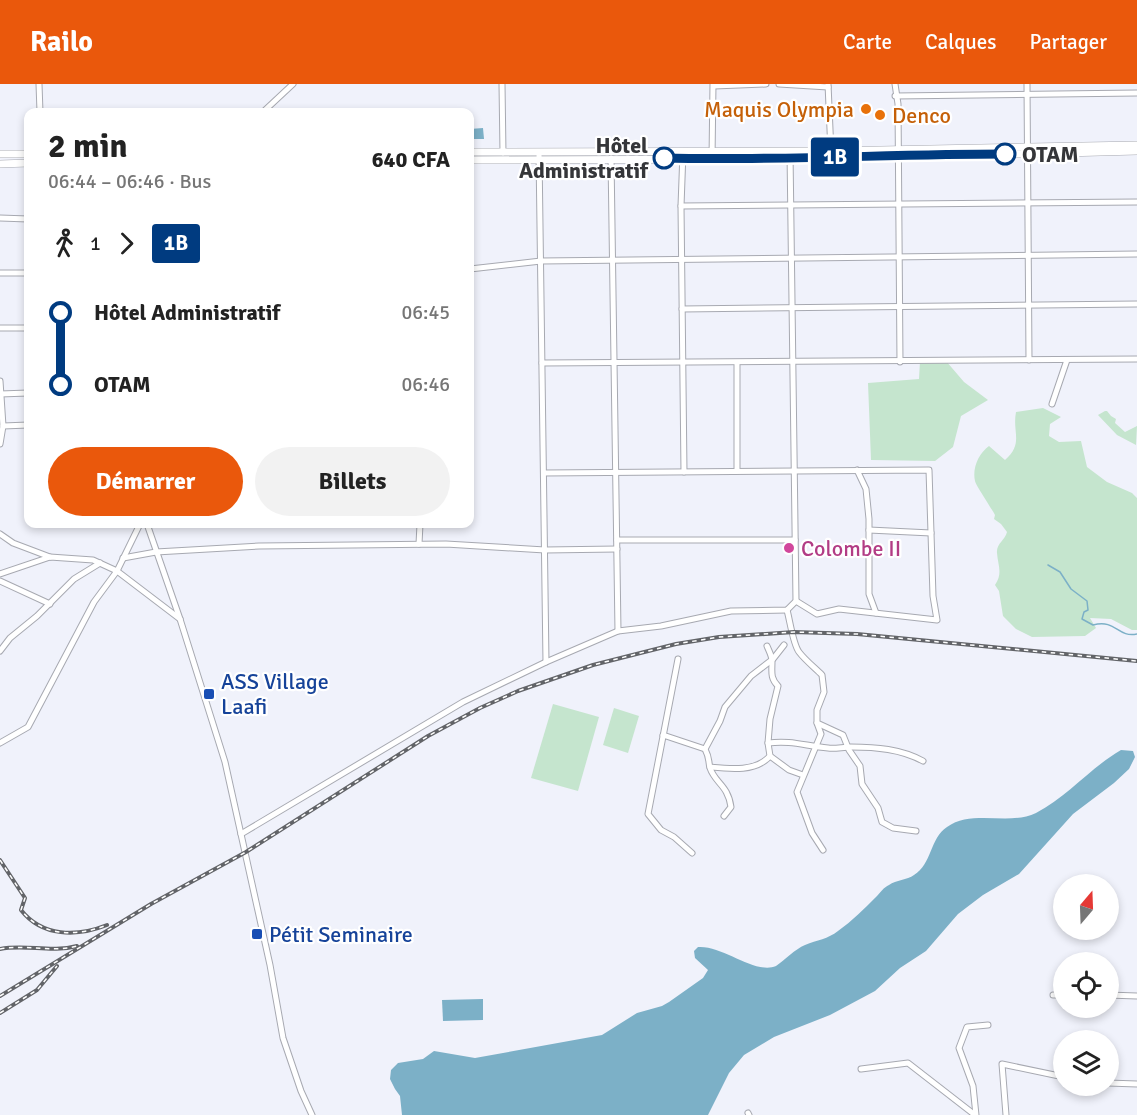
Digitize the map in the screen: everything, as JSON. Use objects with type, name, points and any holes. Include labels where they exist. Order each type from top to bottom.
[{"type":"main road","points":[[1028,151],[1137,145]]},
{"type":"main road","points":[[474,160],[611,154],[790,155],[1137,151]]},
{"type":"main road","points":[[474,153],[539,156]]},
{"type":"main road","points":[[0,154],[24,154]]},
{"type":"main road","points":[[0,164],[24,163]]},
{"type":"street","points":[[39,84],[40,108]]},
{"type":"street","points":[[267,108],[293,84]]},
{"type":"street","points":[[502,84],[503,153]]},
{"type":"street","points":[[712,155],[714,85],[766,84]]},
{"type":"street","points":[[779,84],[828,85],[831,154]]},
{"type":"street","points":[[895,84],[898,104],[899,152],[900,362]]},
{"type":"street","points":[[1027,84],[1029,360]]},
{"type":"street","points":[[895,96],[1137,93]]},
{"type":"street","points":[[611,154],[618,631]]},
{"type":"street","points":[[683,155],[681,206],[684,472]]},
{"type":"street","points":[[241,834],[463,702],[546,662],[618,631],[661,626],[731,612],[787,610],[796,601],[790,155]]},
{"type":"street","points":[[539,156],[546,662]]},
{"type":"street","points":[[681,206],[1137,202]]},
{"type":"street","points":[[0,218],[24,219]]},
{"type":"street","points":[[474,269],[541,261],[1137,254]]},
{"type":"street","points":[[0,273],[24,273]]},
{"type":"street","points":[[682,309],[1137,304]]},
{"type":"street","points":[[0,328],[24,327]]},
{"type":"street","points":[[542,363],[1137,359]]},
{"type":"street","points":[[1052,404],[1067,360]]},
{"type":"street","points":[[737,471],[738,363]]},
{"type":"street","points":[[0,381],[3,426],[0,444]]},
{"type":"street","points":[[1,394],[24,393]]},
{"type":"street","points":[[3,426],[24,425]]},
{"type":"street","points":[[857,470],[866,489],[869,530],[869,594],[876,613]]},
{"type":"street","points":[[544,473],[929,470],[933,596],[937,620],[839,609],[817,614],[796,601]]},
{"type":"street","points":[[0,743],[28,727],[94,602],[117,571],[138,528]]},
{"type":"street","points":[[148,528],[225,762],[270,965],[283,1038],[312,1115]]},
{"type":"street","points":[[419,544],[420,528]]},
{"type":"street","points":[[869,530],[931,533]]},
{"type":"street","points":[[0,534],[13,543],[50,557],[93,560],[117,571],[180,619]]},
{"type":"street","points":[[617,540],[795,540]]},
{"type":"street","points":[[123,558],[156,552],[259,546],[419,544],[545,550],[617,549]]},
{"type":"street","points":[[0,574],[50,557]]},
{"type":"street","points":[[0,651],[10,638],[50,604],[74,579],[100,563]]},
{"type":"street","points":[[0,581],[50,604]]},
{"type":"street","points":[[787,610],[799,652],[822,675],[824,692],[817,710],[817,723],[821,734],[814,745],[797,792],[812,833],[823,850]]},
{"type":"street","points":[[705,749],[720,722],[725,706],[751,676],[773,658],[784,645]]},
{"type":"street","points":[[767,646],[773,658],[771,670],[773,681],[778,686],[770,720],[768,743],[770,756],[789,770],[803,775]]},
{"type":"street","points":[[678,659],[648,814],[660,831],[674,837],[692,853]]},
{"type":"street","points":[[817,723],[843,735],[860,766],[862,784],[878,808],[882,822],[892,828],[916,831]]},
{"type":"street","points":[[663,735],[705,749],[710,759],[710,767],[725,787],[730,801],[731,807],[724,816]]},
{"type":"street","points":[[768,743],[786,741],[829,748],[895,750],[923,761]]},
{"type":"street","points":[[710,767],[748,767],[764,763],[770,756]]},
{"type":"street","points":[[1119,995],[1137,996]]},
{"type":"street","points":[[975,1115],[973,1086],[958,1048],[967,1027],[988,1025]]},
{"type":"street","points":[[861,1069],[908,1063],[975,1115]]},
{"type":"street","points":[[1006,1115],[1002,1064],[1053,1075]]},
{"type":"street","points":[[1119,1083],[1137,1084]]},
{"type":"green space","points":[[920,361],[946,361],[964,382],[988,400],[961,416],[953,447],[935,461],[871,460],[868,383],[919,379]]},
{"type":"green space","points":[[1043,408],[1061,417],[1050,424],[1049,436],[1059,442],[1081,441],[1087,467],[1107,482],[1132,493],[1137,498],[1137,630],[1132,630],[1111,619],[1090,618],[1096,628],[1085,636],[1032,637],[1016,629],[1003,616],[999,591],[995,585],[999,573],[997,550],[1007,532],[994,519],[995,515],[976,483],[975,466],[979,457],[989,446],[1005,460],[1016,443],[1016,412]]},
{"type":"green space","points":[[1105,411],[1116,419],[1115,423],[1125,432],[1137,426],[1136,445],[1117,435],[1098,415]]},
{"type":"green space","points":[[553,704],[599,717],[578,791],[531,778]]},
{"type":"green space","points":[[614,708],[639,716],[628,753],[603,745]]},
{"type":"water","points":[[483,128],[484,139],[474,139],[474,129]]},
{"type":"water","points":[[1121,750],[1133,751],[1135,757],[1129,769],[1073,814],[1019,874],[983,895],[958,914],[926,951],[900,968],[875,991],[830,1015],[774,1037],[744,1055],[729,1073],[708,1115],[402,1115],[400,1096],[390,1079],[391,1070],[398,1063],[423,1059],[434,1051],[475,1058],[602,1035],[637,1013],[662,1006],[703,978],[708,970],[695,958],[694,951],[698,947],[718,950],[758,967],[776,966],[801,947],[834,934],[858,915],[885,887],[911,877],[920,870],[937,838],[947,827],[968,819],[1014,818],[1036,813],[1058,799]]},
{"type":"water","points":[[483,999],[483,1020],[443,1021],[442,1000]]},
{"type":"waterway","points":[[1048,565],[1060,572],[1071,589],[1087,601],[1088,610],[1084,612],[1082,619],[1093,625],[1107,624],[1130,635],[1137,634]]},
{"type":"railway","points":[[0,996],[151,904],[246,852],[428,736],[518,691],[593,665],[676,644],[719,637],[794,632],[857,634],[1137,661]]},
{"type":"railway","points":[[0,860],[25,898],[21,910],[29,919],[50,930],[72,933],[107,925]]},
{"type":"railway","points":[[0,949],[19,947],[58,949],[77,946]]},
{"type":"railway","points":[[0,1013],[37,990],[57,966]]},
{"type":"bus line","name":"1B","points":[[664,158],[790,159],[1005,154]]},
{"type":"place","name":"Maquis Olympia","points":[[866,109]]},
{"type":"place","name":"Denco","points":[[880,115]]},
{"type":"place","name":"OTAM","points":[[1005,154]]},
{"type":"place","name":"Hôtel Administratif","points":[[664,158]]},
{"type":"place","name":"Colombe II","points":[[789,548]]},
{"type":"place","name":"ASS Village Laafi","points":[[209,694]]},
{"type":"place","name":"Pétit Seminaire","points":[[257,934]]}]
